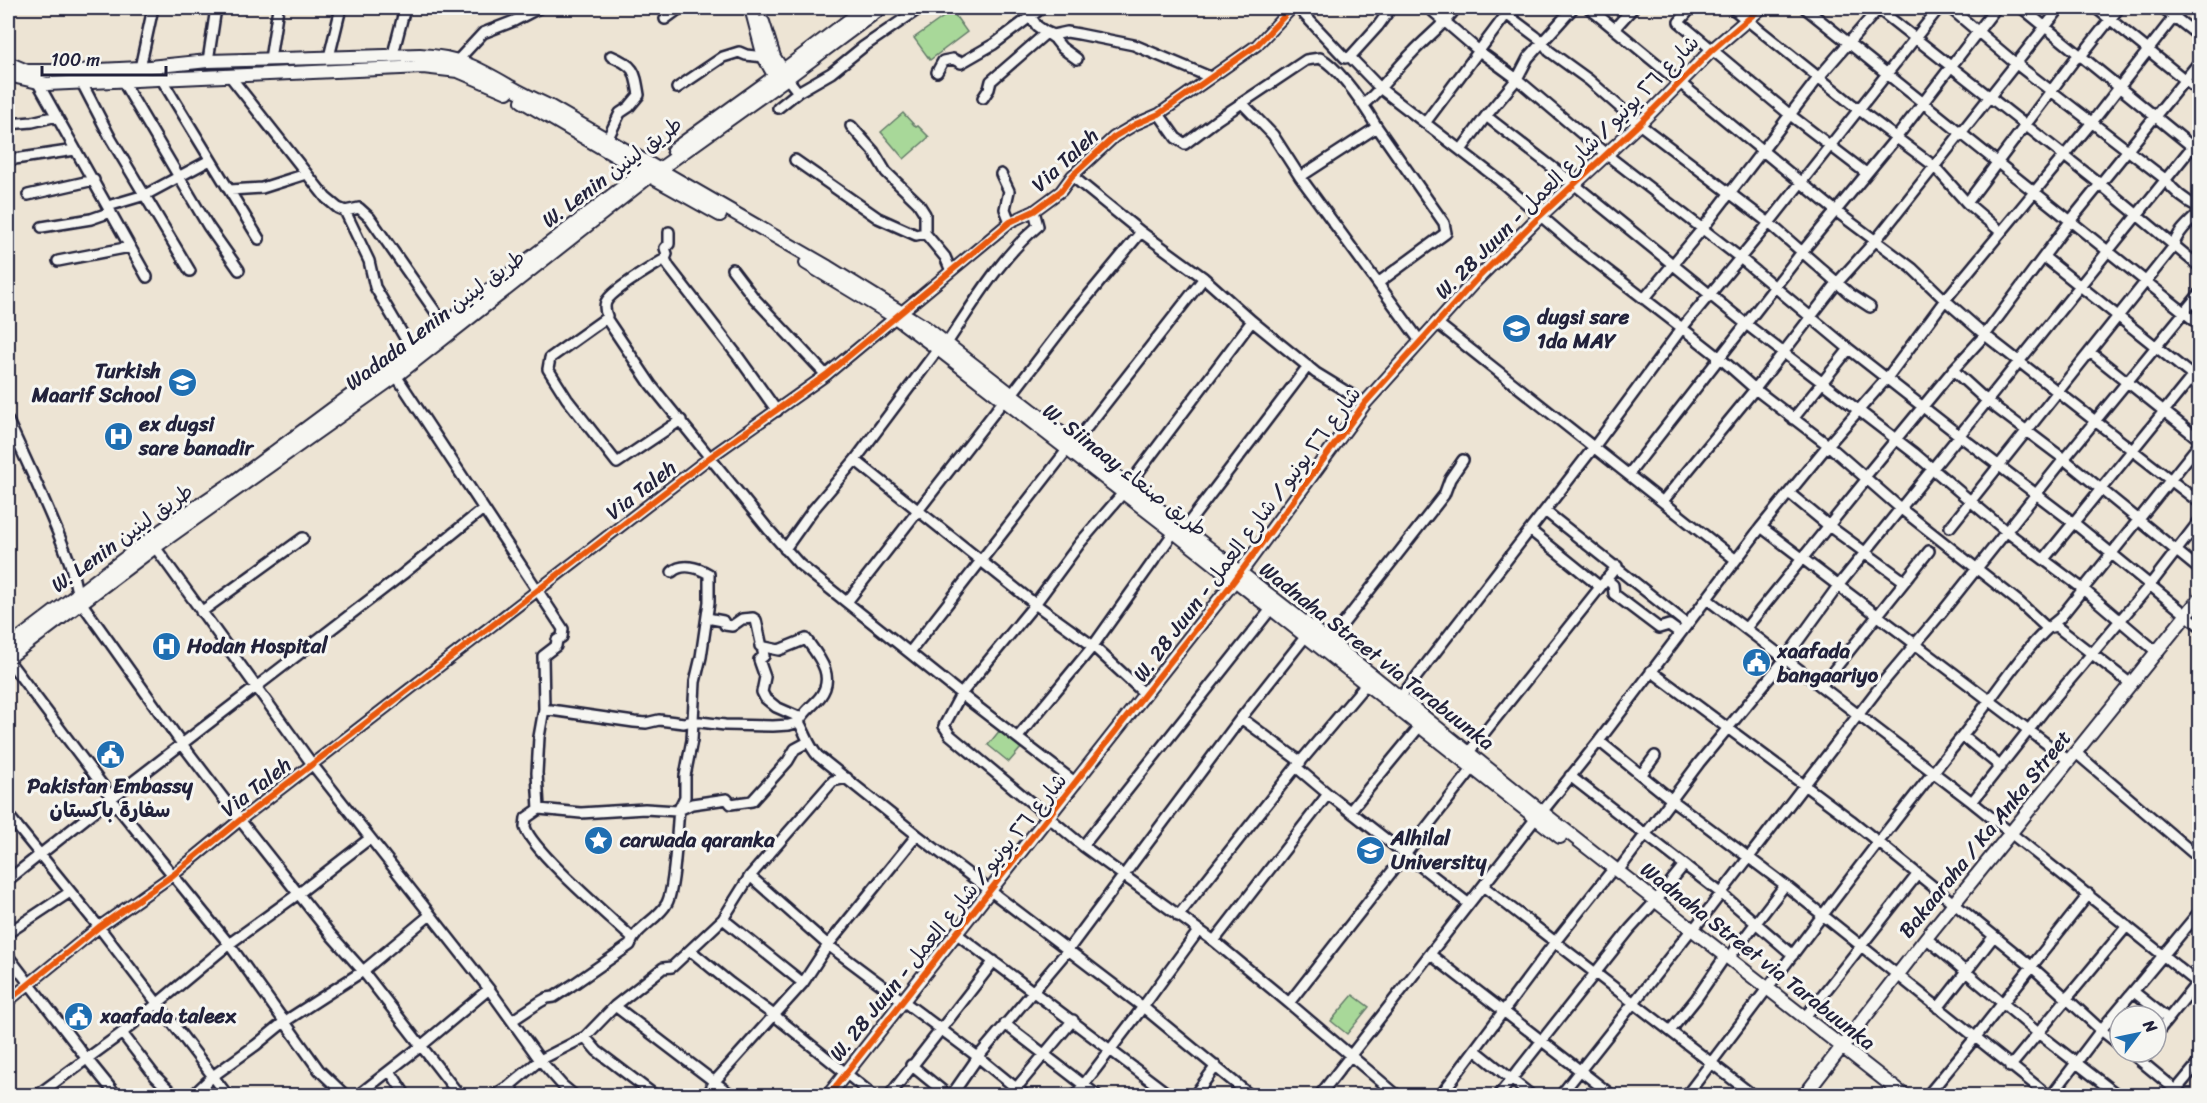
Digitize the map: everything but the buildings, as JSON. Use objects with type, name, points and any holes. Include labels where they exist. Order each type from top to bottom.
[{"type":"main road","points":[[751,8],[765,57],[781,78]]},
{"type":"main road","points":[[759,8],[781,78]]},
{"type":"main road","name":"W. Lenin طريق لينين","points":[[651,171],[781,78],[865,8]]},
{"type":"main road","points":[[781,78],[882,8]]},
{"type":"main road","name":"W. 28 Juun - شارع ٢٦ يونيو / شارع العمل","points":[[828,1095],[1237,577],[1365,403],[1420,340],[1540,216],[1607,155],[1712,50],[1761,8]]},
{"type":"main road","points":[[8,63],[27,70],[43,72],[140,68],[208,61],[369,57],[393,54],[437,55],[475,66],[607,140],[651,171]]},
{"type":"main road","points":[[8,75],[38,83],[82,83],[400,67],[459,71],[498,87],[651,171]]},
{"type":"main road","name":"W. Siinaay طريق صنعاء","points":[[651,171],[899,314],[942,346],[1179,530],[1237,577],[1271,609],[1473,768],[1539,815],[1726,959],[1840,1049],[1892,1095]]},
{"type":"main road","name":"Wadada Lenin طريق لينين","points":[[8,659],[79,598],[155,547],[393,371],[651,171]]},
{"type":"main road","name":"W. Lenin طريق لينين","points":[[8,647],[393,371],[412,350],[444,324],[567,238]]},
{"type":"main road","name":"Wadnaha Street via Tarabuunka","points":[[1237,577],[1329,642],[1469,752],[1539,815]]},
{"type":"main road","name":"Bakaaraha / Ka Anka Street","points":[[1804,1095],[1926,938],[2199,598]]},
{"type":"main road","name":"Wadnaha Street via Tarabuunka","points":[[1764,990],[1805,1017],[1840,1049],[1905,1095]]},
{"type":"street","points":[[140,68],[153,8]]},
{"type":"street","points":[[208,61],[216,8]]},
{"type":"street","points":[[270,59],[278,8]]},
{"type":"street","points":[[329,57],[341,8]]},
{"type":"street","points":[[393,54],[405,8]]},
{"type":"street","points":[[458,60],[483,33],[539,8]]},
{"type":"street","points":[[665,19],[680,8]]},
{"type":"street","points":[[778,108],[798,92],[831,73],[863,47],[920,8]]},
{"type":"street","points":[[937,72],[943,61],[953,59],[962,63],[1015,30],[1027,11],[1042,8]]},
{"type":"street","name":"Via Taleh","points":[[8,1001],[99,927],[172,875],[709,458],[826,375],[1010,222],[1034,211],[1061,190],[1072,176],[1114,137],[1159,114],[1257,45],[1292,8]]},
{"type":"street","points":[[1298,8],[1381,89],[1461,150],[1540,216],[1720,358],[1755,389],[1828,445],[1900,508],[2019,602],[2047,628]]},
{"type":"street","points":[[1333,69],[1378,26],[1391,8]]},
{"type":"street","points":[[1429,8],[1607,155],[1739,257],[1810,318],[2074,522],[2199,626]]},
{"type":"street","points":[[1364,104],[1381,89],[1456,8]]},
{"type":"street","points":[[1498,8],[1509,11],[1542,41],[1549,51],[1589,80],[1639,124],[1769,223],[1837,283],[1870,307]]},
{"type":"street","points":[[1461,150],[1517,79],[1528,58],[1573,8]]},
{"type":"street","points":[[1589,8],[1800,183],[1912,268],[1985,335],[2199,503]]},
{"type":"street","points":[[1615,28],[1633,8]]},
{"type":"street","points":[[1691,8],[1679,22],[1789,114],[1866,173]]},
{"type":"street","points":[[1732,8],[1858,109],[1934,166],[1967,203],[2001,232]]},
{"type":"street","points":[[1805,8],[2199,325]]},
{"type":"street","points":[[1644,299],[1673,265],[1789,114],[1878,8],[2063,157],[2100,184],[2199,267]]},
{"type":"street","points":[[1400,698],[1594,447],[1682,328],[1769,223],[1939,8]]},
{"type":"street","points":[[1950,8],[2015,63],[2093,121],[2165,179],[2171,189],[2199,210],[2146,282],[1950,527]]},
{"type":"street","points":[[1629,474],[1803,252],[1896,138],[1996,8]]},
{"type":"street","points":[[2022,8],[2196,149]]},
{"type":"street","points":[[1663,501],[1755,389],[1837,283],[1876,240],[2060,8]]},
{"type":"street","points":[[2096,8],[2199,92]]},
{"type":"street","points":[[1967,203],[2075,59],[2081,56],[2119,8]]},
{"type":"street","points":[[2163,8],[2199,37]]},
{"type":"street","points":[[1320,1095],[1599,741],[1761,527],[1887,378],[1945,300],[2093,121],[2181,8]]},
{"type":"street","points":[[1027,11],[1037,26],[1077,59]]},
{"type":"street","points":[[1425,123],[1509,11]]},
{"type":"street","points":[[1044,31],[1053,35],[1079,34],[1134,45],[1210,77]]},
{"type":"street","points":[[983,98],[991,81],[1045,34],[1044,31]]},
{"type":"street","points":[[677,88],[723,57],[739,52],[765,57]]},
{"type":"street","points":[[607,140],[620,114],[639,95],[636,72],[625,62],[611,56]]},
{"type":"street","points":[[1159,114],[1176,138],[1185,144],[1306,60],[1320,58],[1364,104],[1377,127],[1444,223],[1446,233],[1378,283]]},
{"type":"street","points":[[1746,628],[1803,560],[1865,481],[1865,477],[1953,370],[1985,335],[2071,220],[2199,61]]},
{"type":"street","points":[[229,75],[326,198],[345,212],[369,261],[375,287],[412,350]]},
{"type":"street","points":[[781,78],[798,92]]},
{"type":"street","points":[[162,80],[259,239]]},
{"type":"street","points":[[123,82],[177,176],[239,270]]},
{"type":"street","points":[[38,83],[147,277]]},
{"type":"street","points":[[82,83],[111,139],[190,271]]},
{"type":"street","points":[[1243,104],[1273,135],[1300,177],[1420,340]]},
{"type":"street","points":[[8,124],[32,122],[57,116]]},
{"type":"street","points":[[1486,116],[1575,184],[1746,324],[1933,469],[2007,532],[2083,589],[2157,653]]},
{"type":"street","points":[[851,126],[874,152],[886,172],[918,202],[925,214],[925,233],[945,257],[951,271]]},
{"type":"street","points":[[1300,177],[1377,127]]},
{"type":"street","points":[[1440,1095],[1555,942],[1646,836],[1727,728],[1785,659],[1838,586],[1900,508],[2020,362],[2165,179],[2196,149],[2199,137]]},
{"type":"street","points":[[8,160],[75,150]]},
{"type":"street","points":[[42,227],[91,219],[109,209],[145,195],[210,160]]},
{"type":"street","points":[[795,160],[878,218],[916,235],[925,233]]},
{"type":"street","points":[[230,190],[262,188],[306,174]]},
{"type":"street","points":[[1001,174],[1009,191],[1005,209],[1010,222]]},
{"type":"street","points":[[1072,176],[1141,232],[1204,278],[1252,321],[1308,366],[1365,403]]},
{"type":"street","points":[[28,195],[94,180]]},
{"type":"street","points":[[345,212],[359,208],[370,218],[444,324]]},
{"type":"street","points":[[785,549],[812,511],[855,460],[942,346],[992,277],[1038,226],[1034,211]]},
{"type":"street","points":[[669,231],[669,244],[665,248],[667,254],[665,259],[634,278],[606,300],[604,310],[606,318],[651,385],[709,458],[799,564],[1076,783]]},
{"type":"street","points":[[847,602],[1074,313],[1141,232]]},
{"type":"street","points":[[58,261],[130,247]]},
{"type":"street","points":[[2044,256],[2196,379]]},
{"type":"street","points":[[665,259],[676,278],[777,411]]},
{"type":"street","points":[[732,269],[754,298],[826,375]]},
{"type":"street","points":[[910,652],[1204,278]]},
{"type":"street","points":[[1560,1095],[1722,894],[1914,644],[2199,293]]},
{"type":"street","points":[[606,318],[550,358],[548,369],[567,399],[617,463],[681,420]]},
{"type":"street","points":[[1252,321],[1126,489],[1080,543],[1035,604],[961,694],[944,726],[948,733],[1048,819],[1214,941],[1398,1095]]},
{"type":"street","points":[[1437,323],[1736,560]]},
{"type":"street","points":[[1793,419],[1849,349]]},
{"type":"street","points":[[1686,1095],[1933,771],[1991,702],[2047,628],[2060,618],[2139,521],[2199,442],[2090,352]]},
{"type":"street","points":[[1018,737],[1093,646],[1179,530],[1308,366]]},
{"type":"street","points":[[2044,559],[2164,413],[2196,379],[2199,367]]},
{"type":"street","points":[[1953,370],[1987,401],[2064,459],[2199,570]]},
{"type":"street","points":[[393,371],[563,629],[556,646],[543,656],[544,709],[539,737],[537,792],[539,809]]},
{"type":"street","points":[[8,421],[49,508],[74,571],[79,598],[182,744],[240,820],[298,894],[363,970],[460,1095]]},
{"type":"street","points":[[855,460],[1035,604],[1093,646],[1145,694]]},
{"type":"street","points":[[1329,642],[1444,495],[1450,479],[1463,460]]},
{"type":"street","points":[[1789,493],[1829,526],[1905,581]]},
{"type":"street","points":[[8,880],[403,574],[483,509]]},
{"type":"street","points":[[1545,511],[1687,624]]},
{"type":"street","points":[[1972,802],[2091,654],[2150,585],[2199,520]]},
{"type":"street","points":[[1761,527],[2030,731],[2072,756],[2199,859]]},
{"type":"street","points":[[1530,530],[1603,582],[1612,585],[1614,594],[1659,628],[1670,625],[1680,633]]},
{"type":"street","points":[[201,612],[303,538]]},
{"type":"street","points":[[155,547],[312,765],[346,805],[369,839],[513,1020],[540,1060],[562,1085],[575,1095]]},
{"type":"street","points":[[1822,685],[1929,551]]},
{"type":"street","points":[[513,1020],[540,1002],[572,986],[630,945],[632,938],[659,915],[668,901],[679,808],[685,796],[685,776],[692,740],[695,682],[707,618],[709,574],[690,566],[678,567],[672,572]]},
{"type":"street","points":[[1469,752],[1617,566]]},
{"type":"street","points":[[1707,599],[1933,771],[2089,894],[2198,984],[2168,1019]]},
{"type":"street","points":[[1083,846],[1271,609]]},
{"type":"street","points":[[707,618],[723,621],[725,625],[732,626],[742,619],[753,618],[758,625],[760,646],[764,656],[759,660],[765,677],[762,692],[765,698],[776,707],[800,720],[813,751],[917,835],[1143,1007],[1251,1095]]},
{"type":"street","points":[[2047,628],[2056,626],[2131,684]]},
{"type":"street","points":[[911,1065],[950,1095],[978,1057],[1068,950],[1122,874],[1306,636]]},
{"type":"street","points":[[544,709],[646,723],[659,720],[684,723],[692,720],[725,725],[782,726],[800,720],[821,697],[828,682],[827,672],[806,639],[779,650],[760,646]]},
{"type":"street","points":[[8,659],[115,804],[229,944],[319,1070],[346,1095]]},
{"type":"street","points":[[1651,671],[1954,903],[2031,966],[2108,1036]]},
{"type":"street","points":[[1178,916],[1298,764],[1366,684]]},
{"type":"street","points":[[1241,718],[1298,764],[1328,794],[1469,904]]},
{"type":"street","points":[[1350,811],[1420,726]]},
{"type":"street","points":[[1963,736],[2001,767]]},
{"type":"street","points":[[632,938],[536,844],[525,827],[526,818],[539,809],[581,813],[645,809],[676,811],[679,808],[727,799],[730,804],[752,801],[788,761],[795,749],[808,741]]},
{"type":"street","points":[[1599,741],[1898,974],[2010,1066],[2050,1095],[2199,911]]},
{"type":"street","points":[[1641,775],[1655,756]]},
{"type":"street","points":[[1290,1003],[1473,768]]},
{"type":"street","points":[[1570,776],[1722,894],[1793,955]]},
{"type":"street","points":[[493,1095],[509,1086],[540,1060],[585,1037],[615,1006],[663,968],[672,967],[691,951],[723,920],[750,876],[833,781],[847,778]]},
{"type":"street","points":[[1214,941],[1328,794]]},
{"type":"street","points":[[8,818],[99,927],[228,1095]]},
{"type":"street","points":[[707,1095],[716,1081],[803,983],[828,945],[917,835]]},
{"type":"street","points":[[36,1095],[122,1033],[229,944],[369,839]]},
{"type":"street","points":[[1498,1095],[1684,865]]},
{"type":"street","points":[[1805,1017],[1917,874]]},
{"type":"street","points":[[750,876],[828,945],[1026,1095]]},
{"type":"street","points":[[1670,1031],[1785,885]]},
{"type":"street","points":[[1483,886],[1754,1095]]},
{"type":"street","points":[[8,933],[70,892]]},
{"type":"street","points":[[1927,1095],[2089,894]]},
{"type":"street","points":[[192,1095],[213,1076],[284,1022],[363,970],[430,915]]},
{"type":"street","points":[[723,920],[803,983]]},
{"type":"street","points":[[2010,1066],[2127,926]]},
{"type":"street","points":[[1075,1095],[1199,930]]},
{"type":"street","points":[[957,934],[1171,1095]]},
{"type":"street","points":[[1938,1008],[1994,936]]},
{"type":"street","points":[[1926,938],[2112,1093]]},
{"type":"street","points":[[691,951],[874,1095]]},
{"type":"street","points":[[1431,955],[1612,1095]]},
{"type":"street","points":[[8,956],[117,1095]]},
{"type":"street","points":[[889,1095],[994,961]]},
{"type":"street","points":[[357,1095],[421,1047],[489,989]]},
{"type":"street","points":[[2134,992],[2149,1004]]},
{"type":"street","points":[[615,1006],[733,1095]]},
{"type":"street","points":[[1017,1087],[1073,1020]]},
{"type":"street","points":[[1005,1024],[1098,1095]]},
{"type":"street","points":[[122,1033],[155,1076],[175,1095]]},
{"type":"street","points":[[585,1037],[597,1051],[651,1094]]},
{"type":"street","points":[[1474,1050],[1532,1095]]},
{"type":"street","points":[[2146,1064],[2177,1094],[2199,1061]]},
{"type":"street","points":[[1194,1095],[1215,1066]]},
{"type":"street","points":[[390,1071],[406,1095]]},
{"type":"street","points":[[509,1086],[517,1095]]},
{"type":"street","points":[[48,1087],[55,1095]]},
{"type":"green space","points":[[952,11],[967,32],[930,60],[914,38]]},
{"type":"green space","points":[[903,113],[929,137],[904,159],[881,132]]},
{"type":"green space","points":[[1000,730],[1021,748],[1009,762],[988,745]]},
{"type":"green space","points":[[1353,995],[1369,1007],[1347,1034],[1331,1021]]},
{"type":"cycle path","points":[[8,1001],[99,927],[173,875],[240,820],[709,458],[826,375],[1010,222],[1034,211],[1061,191],[1072,176],[1114,137],[1159,114],[1257,45],[1292,8]]},
{"type":"cycle path","points":[[828,1096],[1234,581],[1365,403],[1474,282],[1540,216],[1639,124],[1712,50],[1761,8]]},
{"type":"place","name":"dugsi sare 1da MAY","points":[[1516,329]]},
{"type":"place","name":"Turkish Maarif School","points":[[182,383]]},
{"type":"place","name":"ex dugsi sare banadir","points":[[118,436]]},
{"type":"place","name":"Hodan Hospital","points":[[166,646]]},
{"type":"place","name":"xaafada bangaariyo","points":[[1756,663]]},
{"type":"place","name":"Pakistan Embassy سفارة باكستان","points":[[110,755]]},
{"type":"place","name":"carwada qaranka","points":[[599,840]]},
{"type":"place","name":"Alhilal University","points":[[1370,850]]},
{"type":"place","name":"xaafada taleex","points":[[79,1016]]}]
